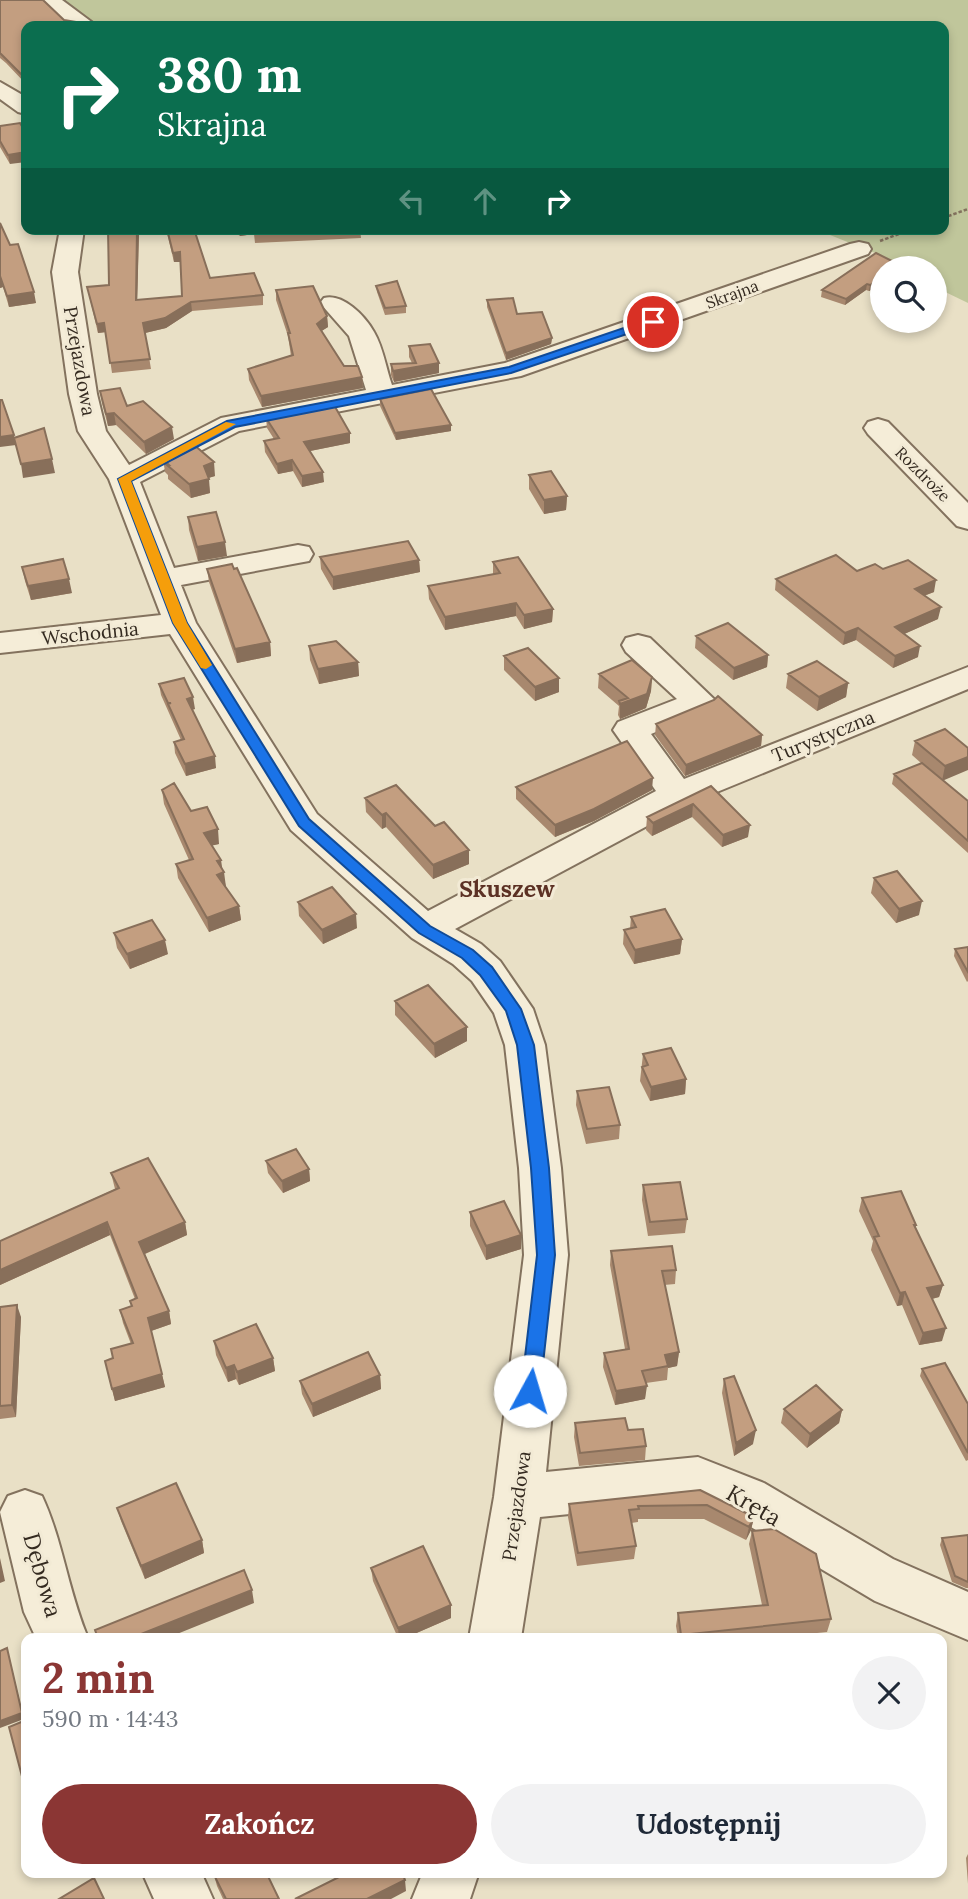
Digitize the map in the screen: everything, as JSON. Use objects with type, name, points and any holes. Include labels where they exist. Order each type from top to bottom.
[{"type":"street","points":[[52,0],[59,9],[79,21]]},
{"type":"street","points":[[0,89],[21,104]]},
{"type":"street","name":"Przejazdowa","points":[[71,235],[65,272],[83,394],[92,431],[124,479],[180,623],[304,822],[425,929],[467,954],[486,971],[513,1009],[525,1045],[540,1168],[546,1255],[519,1497],[496,1633]]},
{"type":"street","name":"Skrajna","points":[[124,479],[231,424],[511,370],[859,249]]},
{"type":"street","points":[[333,303],[362,334],[381,395]]},
{"type":"street","name":"Rozdroże","points":[[878,428],[968,520]]},
{"type":"street","points":[[163,579],[298,554]]},
{"type":"street","name":"Wschodnia","points":[[0,643],[180,623]]},
{"type":"street","points":[[638,645],[700,702],[630,730],[677,795]]},
{"type":"street","name":"Turystyczna","points":[[425,929],[677,795],[968,677]]},
{"type":"street","name":"Kręta","points":[[519,1497],[698,1479],[724,1485],[909,1595],[968,1615]]},
{"type":"street","name":"Dębowa","points":[[26,1512],[50,1612],[60,1633]]},
{"type":"street","points":[[173,1878],[184,1899]]},
{"type":"street","points":[[441,1899],[449,1878]]},
{"type":"path","points":[[949,216],[968,209]]},
{"type":"path","points":[[859,249],[896,235]]},
{"type":"green space","points":[[43,0],[968,0],[968,303],[947,293],[947,256],[881,256],[830,235],[949,235],[949,21],[67,21]]},
{"type":"building","points":[[0,0],[43,0],[64,20],[70,21],[21,21],[21,74],[0,53]]},
{"type":"building","points":[[20,123],[21,153],[8,155],[0,141],[0,126]]},
{"type":"building","points":[[0,223],[10,245],[18,244],[34,292],[7,296],[0,276]]},
{"type":"building","points":[[108,235],[137,235],[136,300],[182,296],[180,252],[173,253],[168,235],[196,235],[210,278],[254,273],[263,295],[191,302],[165,318],[143,323],[150,359],[110,363],[104,323],[97,324],[87,287],[109,285]]},
{"type":"building","points":[[870,257],[870,285],[867,284],[846,299],[822,290]]},
{"type":"building","points":[[397,281],[406,306],[385,308],[376,286]]},
{"type":"building","points":[[313,286],[327,316],[317,324],[344,366],[358,366],[362,377],[261,396],[248,369],[293,355],[290,333],[276,290]]},
{"type":"building","points":[[513,298],[517,314],[542,312],[552,338],[506,353],[487,300]]},
{"type":"building","points":[[430,344],[439,363],[393,371],[391,364],[416,363],[409,346]]},
{"type":"building","points":[[120,388],[127,406],[143,401],[172,427],[144,442],[114,413],[106,414],[100,391]]},
{"type":"building","points":[[431,389],[451,425],[395,433],[380,399]]},
{"type":"building","points":[[2,400],[14,435],[0,437]]},
{"type":"building","points":[[334,405],[350,433],[304,442],[323,472],[302,476],[292,460],[277,464],[264,441],[279,438],[266,418]]},
{"type":"building","points":[[44,428],[52,459],[21,464],[14,438]]},
{"type":"building","points":[[193,444],[214,462],[204,466],[209,479],[189,484],[163,459]]},
{"type":"building","points":[[551,471],[567,496],[544,500],[529,475]]},
{"type":"building","points":[[216,512],[225,542],[197,547],[188,517]]},
{"type":"building","points":[[408,541],[419,560],[333,577],[320,557]]},
{"type":"building","points":[[836,555],[857,571],[875,564],[883,569],[908,560],[936,580],[915,589],[941,607],[895,627],[920,646],[895,656],[858,628],[845,633],[776,579]]},
{"type":"building","points":[[518,557],[553,609],[524,615],[516,603],[445,617],[428,586],[500,573],[493,562]]},
{"type":"building","points":[[63,559],[69,579],[28,586],[22,567]]},
{"type":"building","points":[[232,564],[234,569],[237,568],[270,642],[235,649],[207,569]]},
{"type":"building","points":[[728,623],[768,655],[734,668],[696,636]]},
{"type":"building","points":[[336,641],[358,662],[318,669],[309,646]]},
{"type":"building","points":[[528,648],[559,678],[535,687],[504,656]]},
{"type":"building","points":[[632,660],[652,677],[647,694],[620,704],[619,701],[628,698],[599,674]]},
{"type":"building","points":[[817,661],[848,683],[819,697],[788,674]]},
{"type":"building","points":[[184,678],[193,697],[187,699],[215,756],[185,764],[174,742],[184,739],[168,704],[171,703],[168,703],[159,684]]},
{"type":"building","points":[[718,696],[762,735],[686,765],[656,724]]},
{"type":"building","points":[[945,729],[968,748],[968,757],[945,766],[915,741]]},
{"type":"building","points":[[627,741],[653,778],[594,809],[555,825],[516,787]]},
{"type":"building","points":[[922,763],[968,801],[968,841],[894,774]]},
{"type":"building","points":[[174,783],[191,811],[207,807],[218,829],[204,833],[221,860],[217,861],[224,872],[217,875],[239,906],[207,918],[176,864],[193,859],[162,790]]},
{"type":"building","points":[[396,785],[435,826],[444,822],[469,850],[433,865],[386,813],[382,815],[365,798]]},
{"type":"building","points":[[711,786],[750,825],[723,835],[693,804],[653,823],[647,817]]},
{"type":"building","points":[[897,871],[922,901],[899,909],[874,878]]},
{"type":"building","points":[[332,887],[356,914],[322,930],[298,902]]},
{"type":"building","points":[[665,909],[682,939],[635,950],[624,930],[636,927],[631,917]]},
{"type":"building","points":[[152,920],[165,940],[127,954],[114,933]]},
{"type":"building","points":[[968,947],[968,972],[955,949]]},
{"type":"building","points":[[428,985],[467,1027],[434,1044],[395,1001]]},
{"type":"building","points":[[671,1048],[686,1079],[651,1087],[642,1067],[648,1065],[643,1054]]},
{"type":"building","points":[[609,1087],[620,1125],[587,1129],[577,1091]]},
{"type":"building","points":[[296,1149],[309,1169],[282,1181],[266,1161]]},
{"type":"building","points":[[148,1158],[185,1222],[139,1242],[169,1311],[148,1318],[162,1374],[112,1389],[105,1361],[113,1358],[111,1349],[133,1343],[120,1310],[132,1306],[130,1301],[137,1298],[107,1222],[0,1270],[0,1241],[119,1188],[111,1173]]},
{"type":"building","points":[[680,1182],[687,1219],[650,1222],[643,1185]]},
{"type":"building","points":[[901,1191],[943,1285],[927,1288],[946,1328],[923,1333],[905,1292],[900,1293],[874,1237],[879,1236],[862,1198]]},
{"type":"building","points":[[504,1201],[521,1235],[486,1246],[470,1212]]},
{"type":"building","points":[[672,1246],[676,1270],[662,1271],[679,1352],[665,1355],[668,1366],[642,1371],[647,1386],[616,1391],[604,1353],[629,1349],[611,1251]]},
{"type":"building","points":[[17,1305],[12,1405],[0,1406],[0,1307]]},
{"type":"building","points":[[256,1324],[273,1358],[237,1372],[234,1365],[226,1368],[214,1341]]},
{"type":"building","points":[[368,1352],[380,1375],[312,1404],[300,1381]]},
{"type":"building","points":[[945,1363],[968,1404],[968,1453],[922,1369]]},
{"type":"building","points":[[734,1376],[756,1430],[736,1443],[724,1379]]},
{"type":"building","points":[[816,1385],[842,1410],[810,1434],[784,1409]]},
{"type":"building","points":[[625,1418],[628,1430],[643,1429],[646,1446],[580,1453],[575,1423]]},
{"type":"building","points":[[176,1483],[202,1540],[141,1566],[117,1508]]},
{"type":"building","points":[[700,1490],[754,1517],[749,1527],[707,1505],[638,1506],[639,1509],[629,1510],[636,1546],[578,1553],[569,1504]]},
{"type":"building","points":[[774,1529],[816,1554],[831,1619],[681,1633],[678,1613],[768,1605],[752,1531]]},
{"type":"building","points":[[968,1535],[968,1582],[955,1576],[942,1538]]},
{"type":"building","points":[[423,1546],[451,1605],[398,1628],[371,1568]]},
{"type":"building","points":[[244,1570],[252,1590],[144,1633],[96,1633],[95,1630]]},
{"type":"building","points":[[7,1648],[21,1713],[0,1721],[0,1651]]},
{"type":"building","points":[[21,1722],[21,1773],[9,1727]]},
{"type":"building","points":[[94,1878],[104,1899],[59,1899]]},
{"type":"building","points":[[216,1878],[269,1878],[279,1899],[226,1899]]},
{"type":"building","points":[[337,1878],[405,1880],[367,1899],[295,1899]]},
{"type":"slow traffic","points":[[206,665],[180,623],[124,479],[230,424]]},
{"type":"district","name":"Skuszew","points":[[507,888]]},
{"type":"route","points":[[530,1391],[546,1255],[540,1168],[525,1045],[513,1009],[486,971],[467,954],[425,929],[304,822],[180,623],[124,479],[231,424],[511,370],[653,322]]}]
